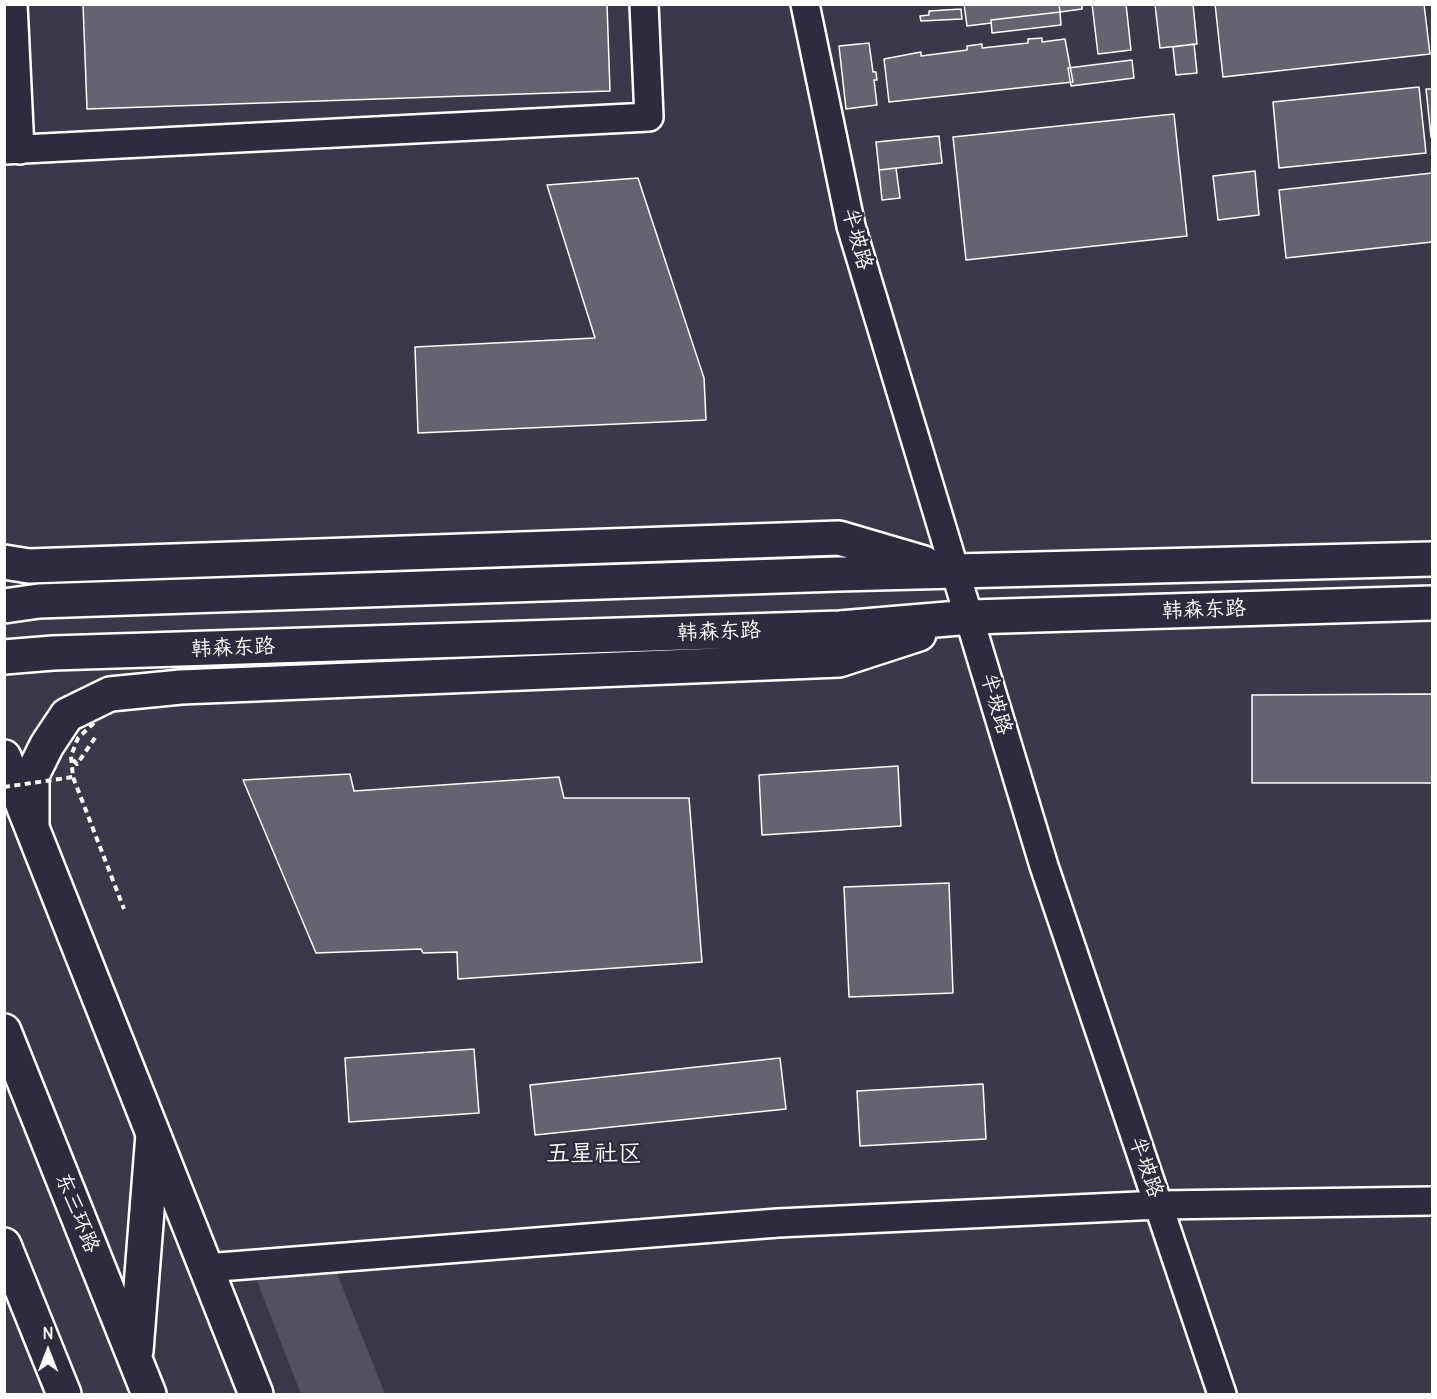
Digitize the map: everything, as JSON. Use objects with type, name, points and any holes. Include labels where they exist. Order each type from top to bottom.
[{"type":"main road","points":[[4,562],[41,565],[839,538],[958,573]]},
{"type":"main road","name":"韩森东路","points":[[4,606],[39,601],[838,574],[958,573],[1432,559]]},
{"type":"main road","name":"韩森东路","points":[[4,657],[840,628],[971,617],[1432,603]]},
{"type":"main road","points":[[32,825],[32,775],[47,745],[67,715],[110,694],[193,686],[839,660],[971,617]]},
{"type":"main road","points":[[4,757],[256,1395]]},
{"type":"main road","name":"东三环路","points":[[4,1031],[149,1395]]},
{"type":"main road","points":[[135,1358],[153,1134]]},
{"type":"main road","points":[[5,1249],[64,1395]]},
{"type":"street","points":[[13,4],[12,150],[649,117],[644,4]]},
{"type":"street","name":"半坡路","points":[[806,4],[851,225],[958,573],[1044,866],[1222,1395]]},
{"type":"street","points":[[206,1268],[778,1223],[1159,1205],[1432,1201]]},
{"type":"path","points":[[94,723],[78,738],[71,756],[73,777],[124,909]]},
{"type":"path","points":[[4,787],[73,777]]},
{"type":"shaded area","points":[[336,1271],[385,1394],[301,1394],[255,1276]]},
{"type":"building","points":[[83,4],[607,4],[610,91],[87,109]]},
{"type":"building","points":[[964,4],[1059,4],[1060,12],[991,20],[991,23],[967,26]]},
{"type":"building","points":[[1059,4],[1082,4],[1082,9],[1060,12]]},
{"type":"building","points":[[1092,4],[1126,4],[1131,50],[1098,54]]},
{"type":"building","points":[[1155,4],[1193,4],[1197,44],[1160,48]]},
{"type":"building","points":[[1215,4],[1424,4],[1430,54],[1223,77]]},
{"type":"building","points":[[961,9],[962,19],[921,21],[920,16],[929,15],[929,11]]},
{"type":"building","points":[[1060,12],[1061,25],[992,33],[991,20]]},
{"type":"building","points":[[1042,38],[1042,42],[1065,39],[1073,82],[889,102],[884,59],[921,52],[921,56],[967,50],[967,46],[982,44],[982,48],[1028,43],[1028,39]]},
{"type":"building","points":[[869,43],[873,72],[876,72],[877,80],[874,80],[877,105],[846,109],[839,46]]},
{"type":"building","points":[[1194,44],[1197,73],[1176,75],[1173,47]]},
{"type":"building","points":[[1132,60],[1134,78],[1071,86],[1068,68]]},
{"type":"building","points":[[1419,87],[1426,153],[1279,168],[1273,102]]},
{"type":"building","points":[[1426,89],[1432,89],[1431,137]]},
{"type":"building","points":[[1174,114],[1187,236],[966,260],[953,137]]},
{"type":"building","points":[[939,136],[942,163],[879,170],[876,142]]},
{"type":"building","points":[[896,168],[900,198],[882,200],[879,170]]},
{"type":"building","points":[[1255,171],[1259,215],[1218,220],[1213,176]]},
{"type":"building","points":[[1432,173],[1432,242],[1286,258],[1279,190]]},
{"type":"building","points":[[638,178],[704,378],[706,420],[418,433],[415,347],[595,338],[547,185]]},
{"type":"building","points":[[1432,694],[1432,783],[1252,783],[1252,695]]},
{"type":"building","points":[[898,766],[901,826],[762,835],[759,775]]},
{"type":"building","points":[[350,774],[354,791],[559,777],[564,798],[689,798],[702,962],[458,979],[457,952],[423,953],[421,949],[316,953],[243,780]]},
{"type":"building","points":[[949,883],[953,993],[849,997],[844,887]]},
{"type":"building","points":[[474,1049],[479,1113],[349,1122],[345,1058]]},
{"type":"building","points":[[780,1058],[786,1109],[535,1135],[530,1085]]},
{"type":"building","points":[[983,1084],[986,1139],[860,1146],[857,1091]]},
{"type":"district","name":"五星社区","points":[[594,1154]]}]
